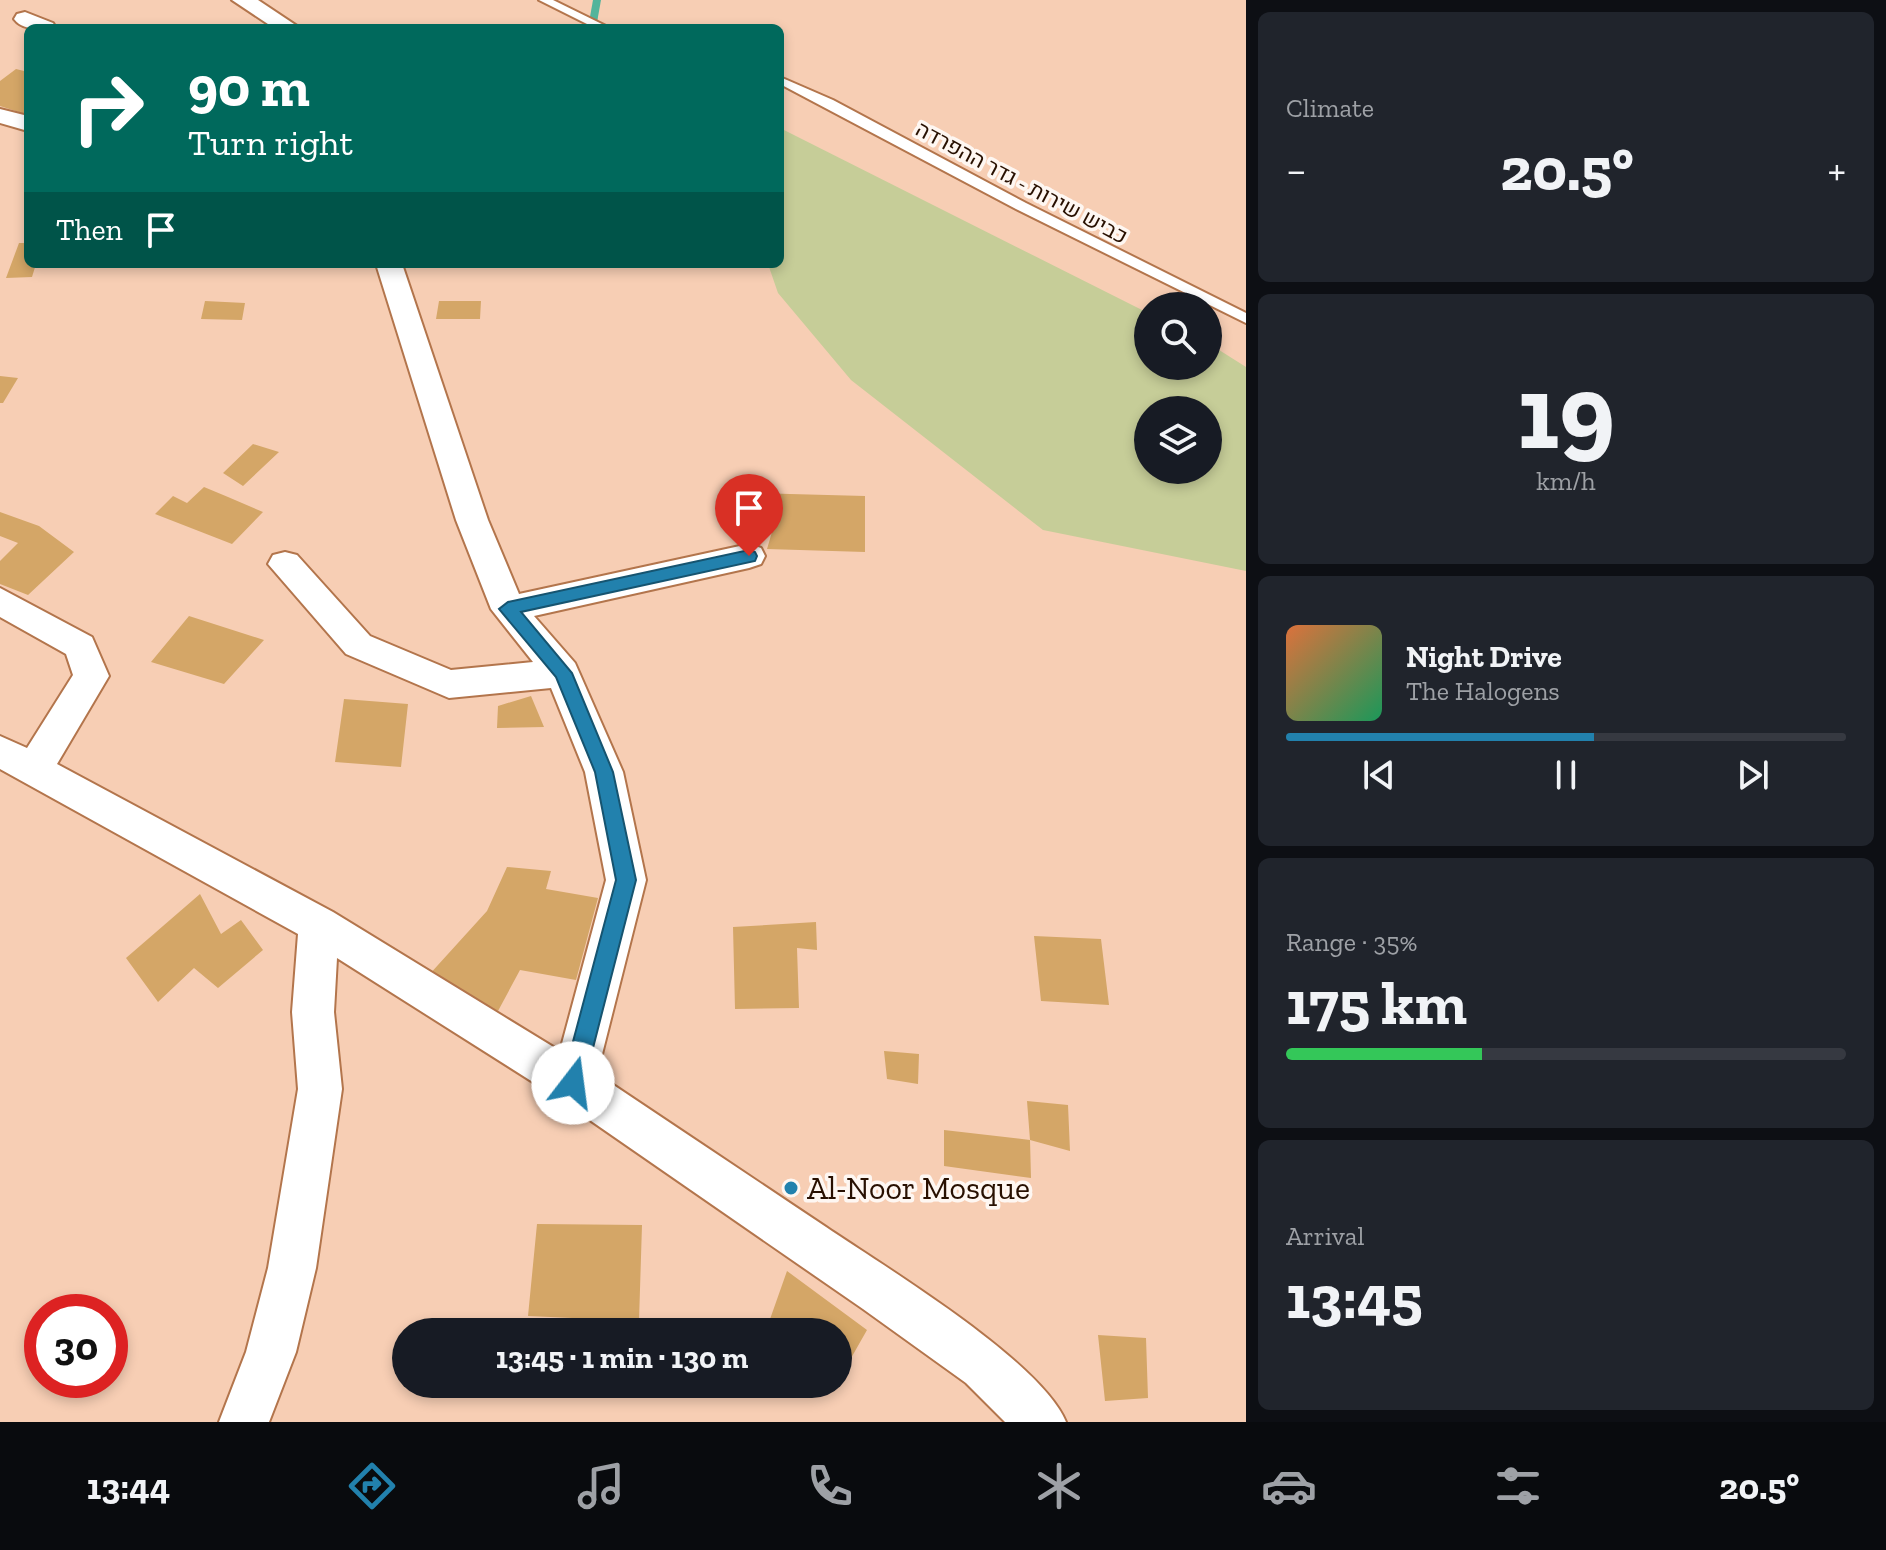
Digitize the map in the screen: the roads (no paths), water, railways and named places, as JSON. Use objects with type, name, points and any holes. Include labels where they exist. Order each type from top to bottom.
[{"type":"street","points":[[243,0],[282,24]]},
{"type":"street","points":[[0,116],[24,123]]},
{"type":"street","points":[[390,268],[472,520],[508,609],[563,673],[604,772],[626,880],[573,1083]]},
{"type":"street","points":[[508,609],[749,556]]},
{"type":"street","points":[[285,564],[358,645],[449,684],[563,673]]},
{"type":"street","points":[[0,601],[80,646],[91,676],[17,760],[319,925],[573,1083],[970,1357],[1041,1422]]},
{"type":"street","points":[[244,1422],[271,1352],[292,1268],[320,1089],[313,1012],[319,925]]},
{"type":"lane","points":[[544,0],[595,24]]},
{"type":"lane","name":"כביש שירות - גדר ההפרדה","points":[[784,82],[1246,319]]},
{"type":"waterway","points":[[593,24],[597,0]]},
{"type":"place","name":"Al-Noor Mosque","points":[[791,1188]]}]
